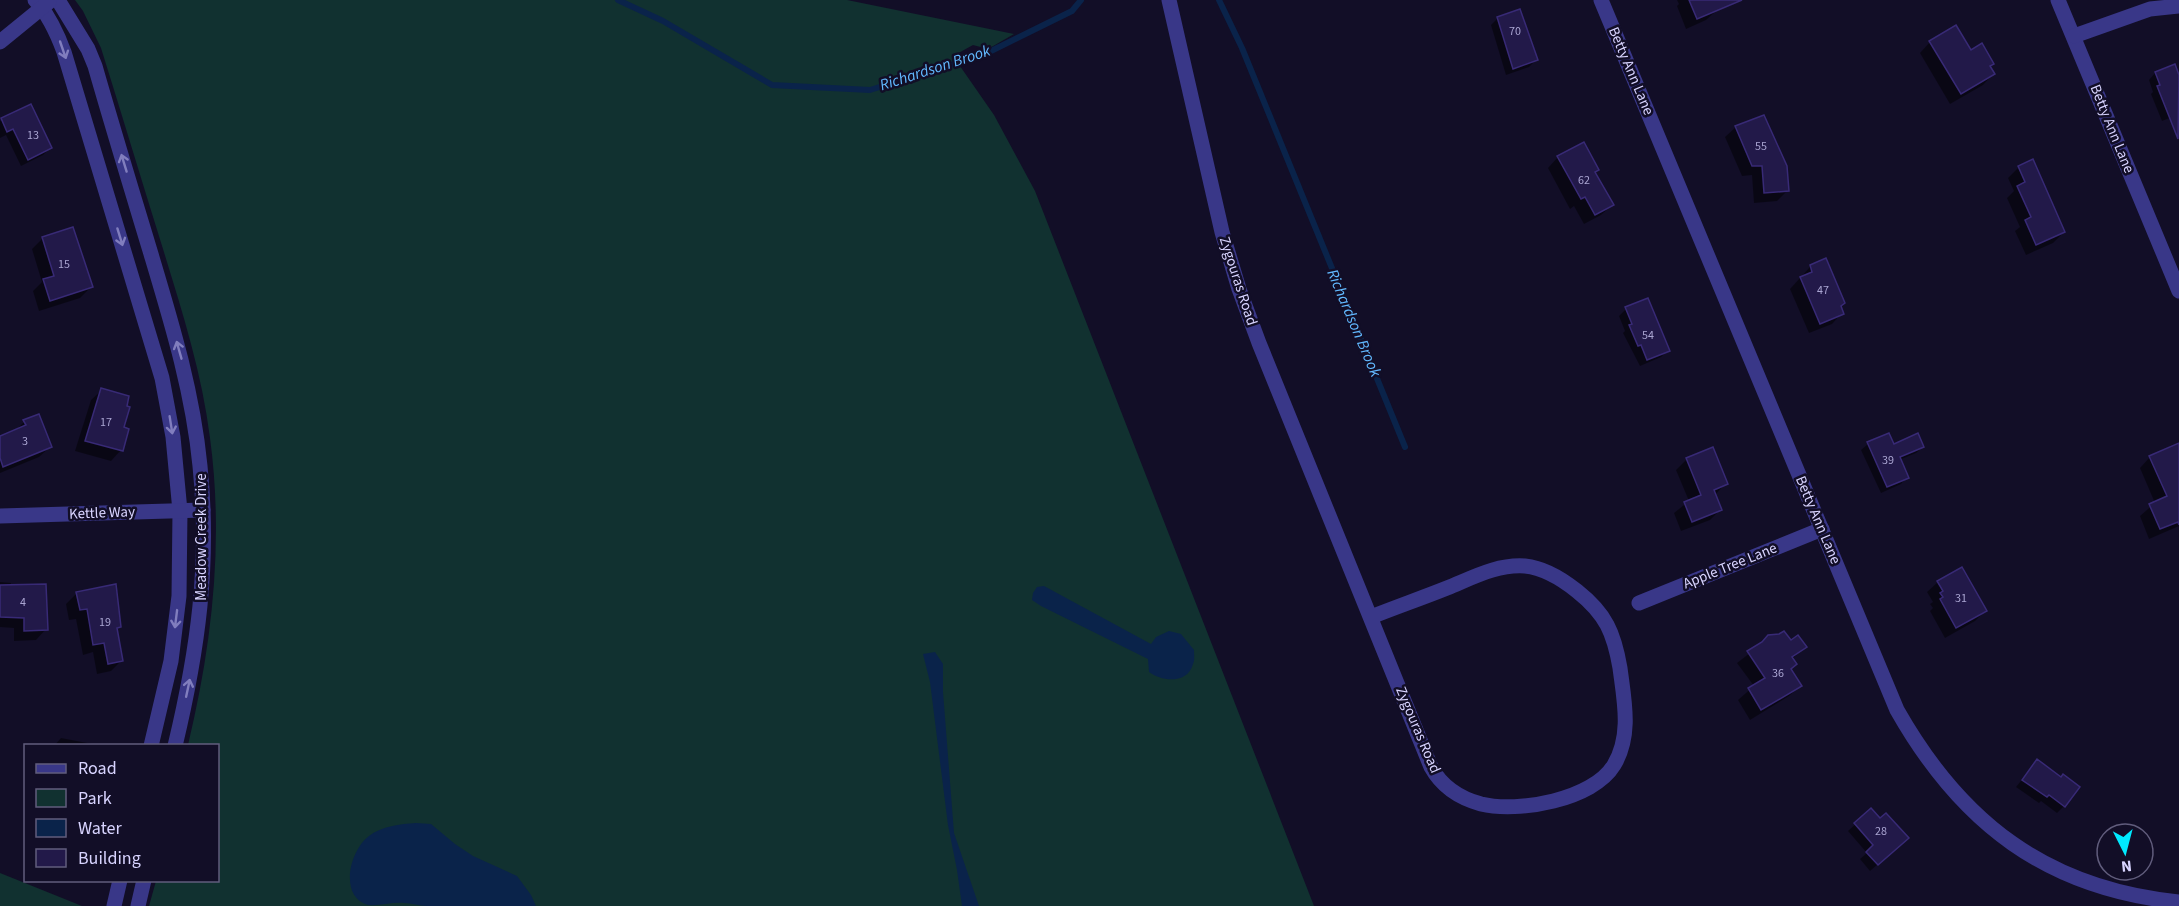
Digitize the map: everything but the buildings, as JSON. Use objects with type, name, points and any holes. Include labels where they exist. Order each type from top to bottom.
[{"type":"street","name":"Meadow Creek Drive","points":[[58,0],[88,49],[95,66],[180,352],[190,398],[200,466],[204,562],[195,654],[175,744]]},
{"type":"street","name":"Zygouras Road","points":[[1169,0],[1235,280],[1431,767],[1450,790],[1470,800],[1492,806],[1514,806],[1541,803],[1585,790],[1601,780],[1613,766],[1623,744],[1626,714],[1615,640],[1609,625],[1598,611],[1586,598],[1558,578],[1528,566],[1504,567],[1371,617]]},
{"type":"street","name":"Betty Ann Lane","points":[[1601,0],[1897,710],[1926,758],[1962,802],[2004,838],[2052,867],[2132,896],[2179,902]]},
{"type":"street","name":"Betty Ann Lane","points":[[2058,0],[2179,291]]},
{"type":"street","name":"Meadow Creek Drive","points":[[43,3],[64,52],[129,267],[162,378],[173,437],[180,511],[179,586],[171,661],[151,744]]},
{"type":"street","points":[[0,42],[43,3]]},
{"type":"street","points":[[2074,36],[2150,9],[2179,6]]},
{"type":"street","points":[[129,267],[153,260]]},
{"type":"street","name":"Kettle Way","points":[[0,516],[203,510]]},
{"type":"street","name":"Apple Tree Lane","points":[[1639,603],[1822,529]]},
{"type":"street","points":[[114,906],[120,882]]},
{"type":"street","points":[[138,906],[144,882]]},
{"type":"green space","points":[[75,0],[847,0],[1014,34],[988,49],[973,45],[953,56],[994,115],[1035,191],[1314,906],[149,906],[156,882],[219,882],[219,744],[188,744],[204,669],[213,593],[216,554],[214,477],[202,390],[184,319],[101,48]]},
{"type":"green space","points":[[0,873],[82,906],[0,906]]},
{"type":"water","points":[[1044,586],[1151,644],[1156,637],[1169,631],[1181,634],[1194,650],[1194,661],[1190,670],[1186,675],[1174,679],[1154,675],[1149,672],[1148,659],[1032,600],[1037,587]]},
{"type":"water","points":[[935,652],[943,664],[943,692],[954,833],[979,906],[962,906],[948,825],[930,682],[923,654]]},
{"type":"water","points":[[416,823],[431,824],[473,856],[517,876],[536,906],[427,906],[407,903],[368,905],[359,900],[350,884],[350,873],[356,852],[362,843],[369,836],[385,828]]},
{"type":"waterway","name":"Richardson Brook","points":[[618,0],[663,21],[772,85],[870,90],[985,54],[1072,11],[1081,0]]},
{"type":"waterway","name":"Richardson Brook","points":[[1219,0],[1242,48],[1405,447]]}]
